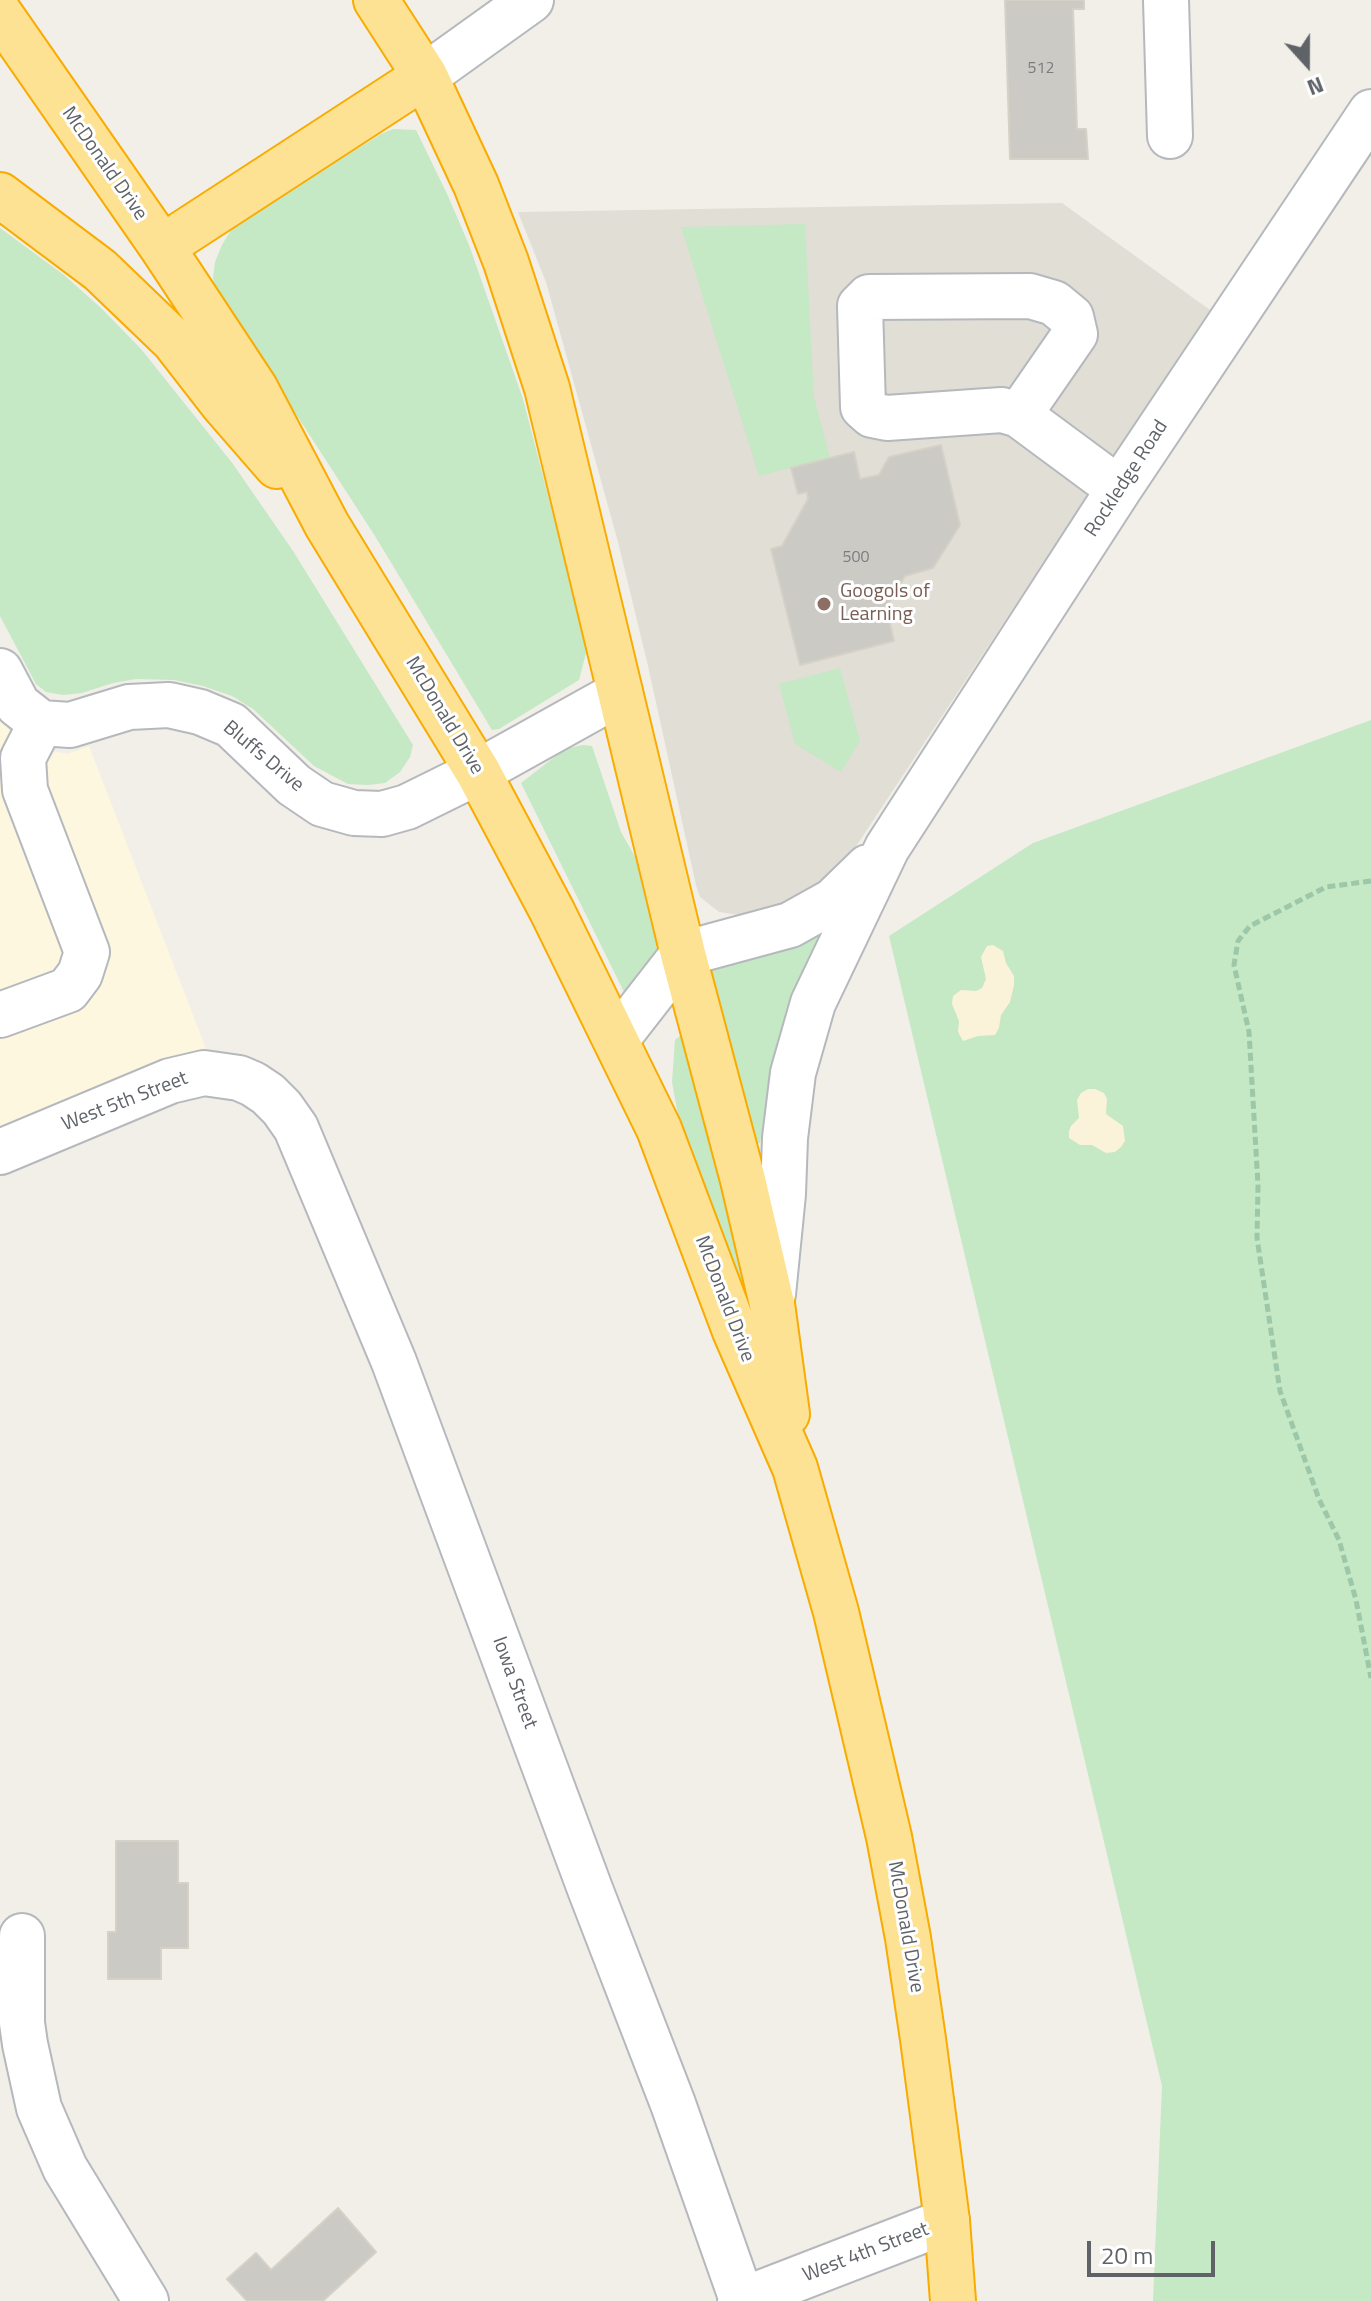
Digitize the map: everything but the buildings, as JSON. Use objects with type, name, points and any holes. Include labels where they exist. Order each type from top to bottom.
[{"type":"highway","name":"McDonald Drive","points":[[376,0],[425,76],[476,185],[506,262],[551,403],[683,954],[743,1180],[772,1304],[795,1468]]},
{"type":"highway","name":"McDonald Drive","points":[[0,14],[162,247],[255,388],[327,525],[478,772],[552,911],[659,1129],[735,1331],[795,1468],[836,1612],[889,1837],[923,2039],[947,2221],[953,2301]]},
{"type":"highway","points":[[162,247],[425,76]]},
{"type":"highway","points":[[0,195],[100,270],[174,341],[223,404],[327,525]]},
{"type":"street","points":[[425,76],[531,0]]},
{"type":"street","points":[[1166,0],[1170,136]]},
{"type":"street","name":"Rockledge Road","points":[[887,848],[1119,489],[1371,112]]},
{"type":"street","points":[[1019,415],[1075,334],[1071,317],[1054,303],[1030,296],[869,297],[860,306],[863,407],[872,415],[887,418],[1002,410],[1019,415],[1119,489]]},
{"type":"street","points":[[0,671],[18,705],[41,723],[23,758],[25,790],[87,952],[80,974],[68,990],[0,1015]]},
{"type":"street","name":"Bluffs Drive","points":[[41,723],[70,725],[142,706],[169,705],[200,712],[231,725],[294,785],[322,804],[354,813],[382,814],[407,807],[478,772],[620,693]]},
{"type":"street","points":[[616,1040],[683,954],[790,925],[833,901],[887,848]]},
{"type":"street","points":[[772,1304],[793,1073],[813,1003],[887,848]]},
{"type":"street","name":"West 5th Street","points":[[0,1152],[170,1081],[204,1073],[239,1078],[253,1084]]},
{"type":"street","name":"Iowa Street","points":[[253,1084],[275,1101],[296,1128],[394,1362],[673,2104],[741,2300]]},
{"type":"street","points":[[22,1936],[22,2023],[39,2108],[65,2168],[146,2301]]},
{"type":"street","name":"West 4th Street","points":[[741,2300],[947,2221]]},
{"type":"path","points":[[1371,881],[1326,887],[1250,926],[1238,941],[1234,965],[1249,1032],[1258,1185],[1257,1238],[1280,1391],[1319,1499],[1339,1540],[1356,1600],[1371,1678]]},
{"type":"shaded area","name":"Googols of Learning","points":[[1062,203],[1210,310],[853,851],[825,882],[771,912],[747,916],[719,912],[700,897],[696,885],[618,542],[546,282],[518,212]]},
{"type":"shaded area","points":[[0,718],[14,737],[38,749],[68,754],[89,746],[208,1054],[0,1133]]},
{"type":"green space","points":[[393,129],[416,130],[469,245],[523,399],[584,635],[586,653],[579,680],[499,729],[492,730],[375,536],[215,289],[213,278],[215,262],[231,230],[251,214]]},
{"type":"green space","points":[[805,224],[814,397],[830,458],[759,476],[681,227]]},
{"type":"green space","points":[[0,228],[64,275],[102,309],[141,349],[233,464],[293,551],[413,745],[410,757],[400,772],[385,783],[348,784],[314,766],[253,709],[232,696],[203,686],[174,680],[136,679],[63,695],[46,692],[36,684],[0,616]]},
{"type":"green space","points":[[840,668],[860,741],[841,772],[795,744],[779,684]]},
{"type":"green space","points":[[1371,720],[1371,2301],[1153,2301],[1162,2086],[889,936],[1033,843]]},
{"type":"green space","points":[[583,745],[592,746],[621,832],[638,862],[665,947],[640,970],[624,992],[521,783],[557,755]]},
{"type":"green space","points":[[832,924],[767,1103],[760,1143],[755,1144],[708,971],[760,956]]},
{"type":"green space","points":[[681,1035],[685,1037],[731,1216],[745,1292],[690,1157],[678,1115],[672,1082],[675,1040]]},
{"type":"sand","points":[[993,945],[1003,951],[1014,976],[1010,1002],[1001,1015],[995,1035],[963,1041],[958,1032],[959,1021],[952,1004],[953,996],[961,990],[976,991],[982,988],[986,979],[981,957],[987,946]]},
{"type":"sand","points":[[1088,1089],[1104,1093],[1107,1099],[1106,1114],[1123,1126],[1125,1141],[1115,1152],[1106,1153],[1069,1138],[1071,1126],[1079,1118],[1077,1100]]},
{"type":"place","name":"Googols of Learning","points":[[824,604]]}]
